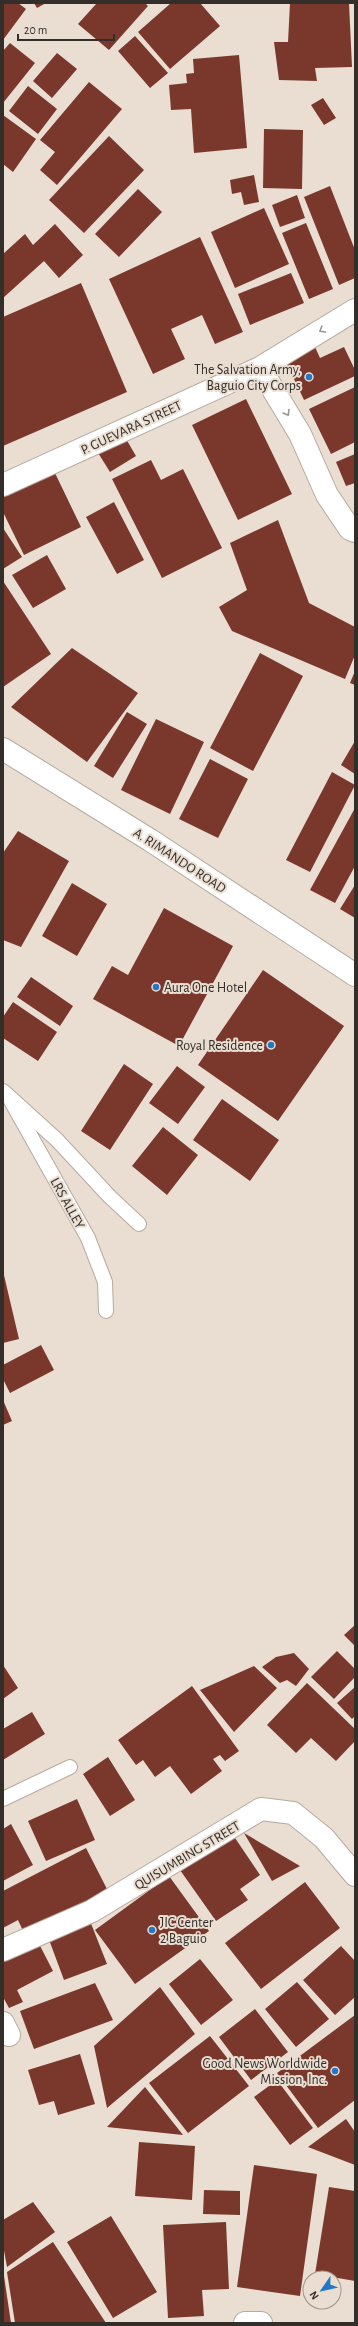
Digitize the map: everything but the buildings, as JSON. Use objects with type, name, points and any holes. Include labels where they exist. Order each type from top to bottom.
[{"type":"street","name":"P. GUEVARA STREET","points":[[3,485],[260,368],[355,310]]},
{"type":"street","points":[[260,368],[300,434],[328,495],[350,528],[355,531]]},
{"type":"street","name":"A. RIMANDO ROAD","points":[[5,755],[150,840],[355,975]]},
{"type":"street","name":"QUISUMBING STREET","points":[[3,1950],[92,1911],[262,1809],[293,1813],[324,1838],[353,1869]]},
{"type":"street","points":[[245,2323],[261,2323]]},
{"type":"lane","name":"LRS ALLEY","points":[[7,1096],[57,1140],[110,1197],[139,1224]]},
{"type":"lane","name":"LRS ALLEY","points":[[7,1096],[88,1238],[105,1282],[106,1311]]},
{"type":"lane","points":[[3,1799],[70,1767]]},
{"type":"place","name":"The Salvation Army, Baguio City Corps","points":[[309,377]]},
{"type":"place","name":"Aura One Hotel","points":[[156,987]]},
{"type":"place","name":"Royal Residence","points":[[271,1045]]},
{"type":"place","name":"JIC Center 2 Baguio","points":[[152,1930]]},
{"type":"place","name":"Good News Worldwide Mission, Inc.","points":[[335,2071]]}]
